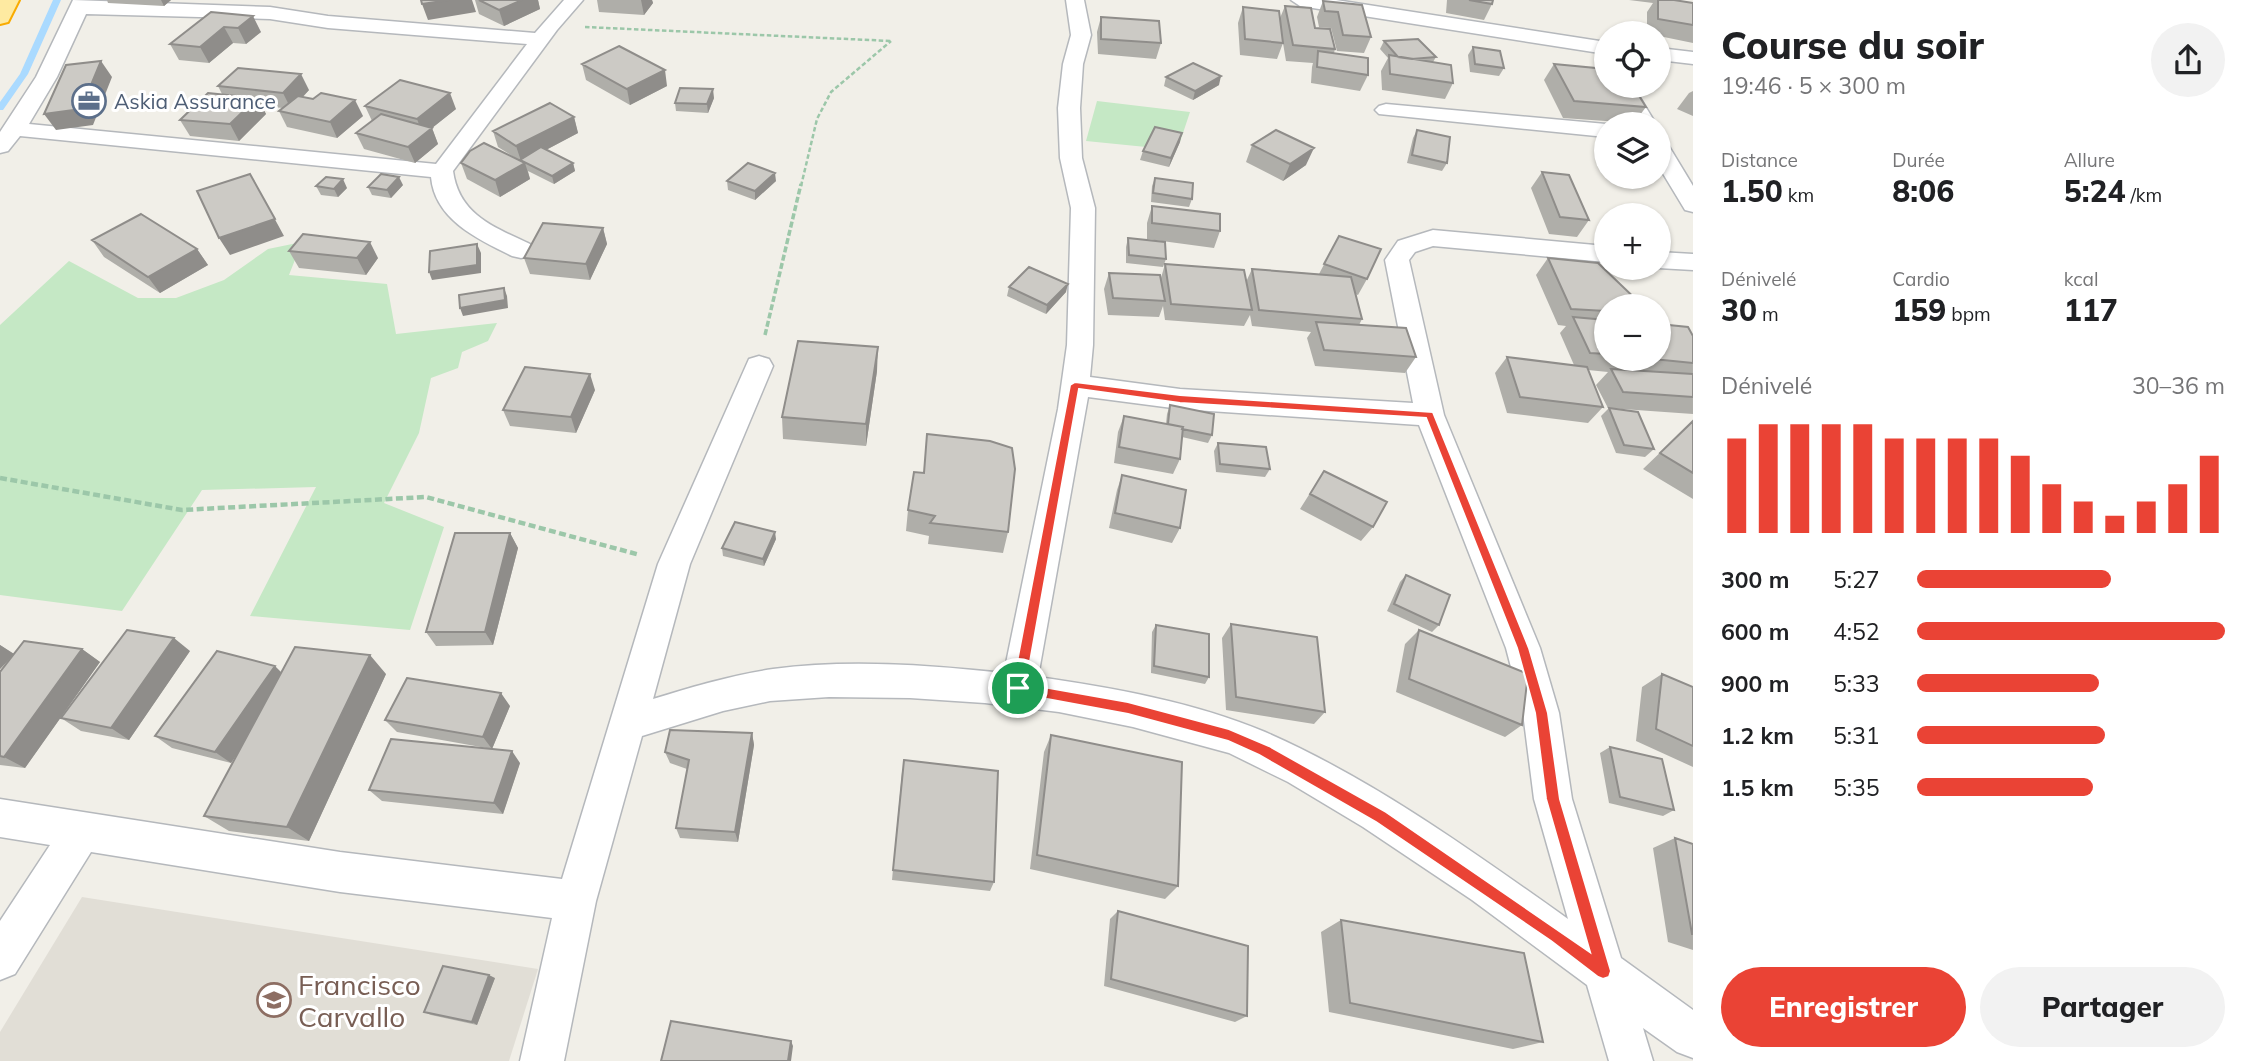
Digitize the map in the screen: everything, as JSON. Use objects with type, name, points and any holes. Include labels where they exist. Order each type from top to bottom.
[{"type":"highway","points":[[0,17],[8,0]]},
{"type":"street","points":[[521,250],[488,234],[464,218],[445,197],[442,171],[573,0]]},
{"type":"street","points":[[1018,688],[1075,385],[1080,345],[1083,208],[1071,158],[1070,133],[1073,64],[1081,35],[1075,0]]},
{"type":"street","points":[[1300,0],[1594,50]]},
{"type":"street","points":[[0,146],[16,129],[54,61],[80,4],[270,13],[328,22],[546,32]]},
{"type":"street","points":[[1671,55],[1693,58]]},
{"type":"street","points":[[1386,110],[1594,130]]},
{"type":"street","points":[[16,129],[442,171]]},
{"type":"street","points":[[1671,168],[1693,205]]},
{"type":"street","points":[[1594,253],[1449,238],[1419,241],[1400,250],[1397,260],[1430,415],[1523,648],[1541,713],[1553,799],[1631,1061]]},
{"type":"street","points":[[1671,261],[1693,262]]},
{"type":"street","points":[[542,1061],[576,901],[674,564],[759,366]]},
{"type":"street","points":[[1075,385],[1180,399],[1430,415]]},
{"type":"street","points":[[626,724],[696,702],[758,687],[824,681],[912,681],[1018,688],[1128,708],[1229,735],[1264,751],[1381,817],[1556,935],[1649,1009],[1693,1036]]},
{"type":"street","points":[[0,818],[340,872],[576,901]]},
{"type":"street","points":[[0,959],[80,832]]},
{"type":"path","points":[[546,32],[891,41],[831,92],[817,119],[801,194],[784,250],[759,366]]},
{"type":"path","points":[[0,478],[182,510],[426,497],[674,564]]},
{"type":"shaded area","name":"Francisco Carvallo","points":[[82,897],[538,969],[509,1061],[0,1061],[0,1032]]},
{"type":"green space","points":[[1097,101],[1190,112],[1180,142],[1153,135],[1146,147],[1086,141]]},
{"type":"green space","points":[[302,242],[289,275],[387,284],[396,334],[497,323],[488,341],[462,352],[458,368],[431,378],[419,433],[384,503],[444,527],[410,630],[250,616],[316,487],[202,490],[122,611],[0,595],[0,325],[69,261],[138,298],[176,298],[224,280],[268,249]]},
{"type":"building","points":[[421,0],[449,0],[422,4]]},
{"type":"building","points":[[479,0],[522,0],[499,10]]},
{"type":"building","points":[[1469,0],[1493,0],[1492,4]]},
{"type":"building","points":[[1658,0],[1693,3],[1693,25],[1658,19]]},
{"type":"building","points":[[1323,1],[1362,5],[1371,37],[1343,35],[1338,12],[1325,11]]},
{"type":"building","points":[[1285,6],[1311,8],[1315,28],[1330,29],[1335,49],[1293,45]]},
{"type":"building","points":[[1243,7],[1279,11],[1283,43],[1245,39]]},
{"type":"building","points":[[211,12],[253,16],[238,28],[224,27],[200,47],[170,44]]},
{"type":"building","points":[[1101,17],[1159,21],[1161,43],[1101,39]]},
{"type":"building","points":[[1418,39],[1436,57],[1398,57],[1384,41]]},
{"type":"building","points":[[619,46],[665,70],[627,89],[582,64]]},
{"type":"building","points":[[1473,47],[1500,51],[1504,68],[1475,64]]},
{"type":"building","points":[[1318,51],[1368,58],[1368,75],[1317,67]]},
{"type":"building","points":[[1389,55],[1451,65],[1453,83],[1390,74]]},
{"type":"building","points":[[101,61],[81,109],[44,114],[66,65]]},
{"type":"building","points":[[1193,63],[1221,76],[1195,91],[1166,77]]},
{"type":"building","points":[[1554,64],[1594,68],[1594,98],[1640,98],[1646,107],[1574,101]]},
{"type":"building","points":[[238,68],[301,74],[283,93],[218,86]]},
{"type":"building","points":[[400,80],[450,93],[417,119],[365,106]]},
{"type":"building","points":[[680,88],[713,89],[707,104],[675,103]]},
{"type":"building","points":[[208,93],[257,98],[230,124],[180,120]]},
{"type":"building","points":[[321,93],[355,100],[330,122],[279,111],[298,96],[313,99]]},
{"type":"building","points":[[550,103],[574,117],[516,146],[493,131]]},
{"type":"building","points":[[381,114],[432,128],[408,147],[356,133]]},
{"type":"building","points":[[1155,127],[1182,133],[1171,158],[1143,151]]},
{"type":"building","points":[[1276,130],[1314,148],[1290,164],[1252,145]]},
{"type":"building","points":[[1417,130],[1450,137],[1447,163],[1412,155]]},
{"type":"building","points":[[484,143],[525,163],[495,180],[461,163],[470,151]]},
{"type":"building","points":[[541,147],[573,163],[552,176],[520,160]]},
{"type":"building","points":[[748,163],[775,173],[755,191],[727,181]]},
{"type":"building","points":[[1542,172],[1569,175],[1589,220],[1560,217]]},
{"type":"building","points":[[250,174],[275,219],[219,238],[197,191]]},
{"type":"building","points":[[381,174],[399,177],[387,190],[368,187]]},
{"type":"building","points":[[326,177],[343,179],[334,189],[316,186]]},
{"type":"building","points":[[1155,178],[1193,183],[1192,199],[1153,193]]},
{"type":"building","points":[[1152,206],[1220,214],[1220,231],[1152,223]]},
{"type":"building","points":[[141,214],[197,249],[148,277],[92,240]]},
{"type":"building","points":[[543,223],[603,228],[586,264],[524,258]]},
{"type":"building","points":[[303,234],[370,242],[357,258],[289,251]]},
{"type":"building","points":[[1339,236],[1381,249],[1367,279],[1324,264]]},
{"type":"building","points":[[1128,238],[1165,242],[1166,259],[1129,255]]},
{"type":"building","points":[[477,244],[477,265],[429,272],[430,251]]},
{"type":"building","points":[[1548,258],[1594,263],[1594,280],[1616,280],[1630,294],[1594,294],[1594,310],[1571,309]]},
{"type":"building","points":[[1165,264],[1244,270],[1252,310],[1171,304]]},
{"type":"building","points":[[1029,267],[1068,284],[1047,305],[1009,287]]},
{"type":"building","points":[[1252,269],[1351,277],[1362,319],[1259,310]]},
{"type":"building","points":[[1109,273],[1160,275],[1165,301],[1113,298]]},
{"type":"building","points":[[504,288],[505,300],[460,308],[459,295]]},
{"type":"building","points":[[1573,317],[1594,319],[1594,353],[1590,353]]},
{"type":"building","points":[[1316,322],[1406,328],[1416,357],[1324,350]]},
{"type":"building","points":[[1671,325],[1688,327],[1693,336],[1693,363],[1671,361]]},
{"type":"building","points":[[798,341],[878,347],[866,424],[782,417]]},
{"type":"building","points":[[1507,357],[1587,367],[1603,407],[1520,397]]},
{"type":"building","points":[[525,367],[590,374],[571,417],[503,410]]},
{"type":"building","points":[[1612,371],[1693,374],[1693,397],[1623,392]]},
{"type":"building","points":[[1170,405],[1214,414],[1212,435],[1168,424]]},
{"type":"building","points":[[1609,408],[1638,412],[1654,449],[1624,445]]},
{"type":"building","points":[[1124,416],[1183,427],[1180,459],[1119,447]]},
{"type":"building","points":[[1693,421],[1693,473],[1660,453]]},
{"type":"building","points":[[927,434],[990,441],[1012,448],[1015,469],[1008,532],[930,523],[935,516],[908,510],[914,472],[924,473]]},
{"type":"building","points":[[1218,443],[1266,447],[1270,469],[1220,464]]},
{"type":"building","points":[[1324,471],[1387,502],[1373,527],[1310,494]]},
{"type":"building","points":[[1122,475],[1186,490],[1180,528],[1115,513]]},
{"type":"building","points":[[735,522],[775,532],[763,559],[722,548]]},
{"type":"building","points":[[455,533],[510,533],[485,632],[426,632]]},
{"type":"building","points":[[1406,575],[1450,595],[1439,625],[1394,604]]},
{"type":"building","points":[[1231,624],[1317,637],[1325,712],[1236,697]]},
{"type":"building","points":[[1156,625],[1209,634],[1209,677],[1154,666]]},
{"type":"building","points":[[127,630],[174,638],[111,728],[61,718]]},
{"type":"building","points":[[1419,630],[1528,674],[1522,725],[1409,679]]},
{"type":"building","points":[[24,641],[82,649],[4,757],[0,756],[0,672]]},
{"type":"building","points":[[295,647],[370,655],[287,827],[204,816]]},
{"type":"building","points":[[217,651],[275,666],[215,752],[155,736]]},
{"type":"building","points":[[1662,674],[1693,687],[1693,746],[1656,729]]},
{"type":"building","points":[[407,678],[501,693],[483,737],[385,720]]},
{"type":"building","points":[[670,730],[752,733],[735,832],[676,828],[689,760],[665,752]]},
{"type":"building","points":[[1051,735],[1182,762],[1178,886],[1037,855]]},
{"type":"building","points":[[391,739],[512,751],[494,803],[369,790]]},
{"type":"building","points":[[1610,747],[1662,759],[1674,810],[1620,797]]},
{"type":"building","points":[[904,760],[998,771],[994,882],[893,870]]},
{"type":"building","points":[[1675,838],[1693,844],[1693,934],[1692,934]]},
{"type":"building","points":[[1118,911],[1248,946],[1247,1016],[1111,979]]},
{"type":"building","points":[[1341,920],[1524,953],[1543,1042],[1350,1003]]},
{"type":"building","points":[[443,966],[489,975],[472,1022],[424,1012]]},
{"type":"building","points":[[671,1021],[791,1041],[788,1061],[661,1061]]},
{"type":"waterway","points":[[0,108],[24,74],[57,0]]},
{"type":"place","name":"Askia Assurance","points":[[89,101]]},
{"type":"place","name":"Francisco Carvallo","points":[[274,1000]]},
{"type":"route","points":[[1075,385],[1180,399],[1430,415],[1523,648],[1541,713],[1553,799],[1603,971],[1556,935],[1381,817],[1264,751],[1229,735],[1128,708],[1018,688],[1075,385]]}]
